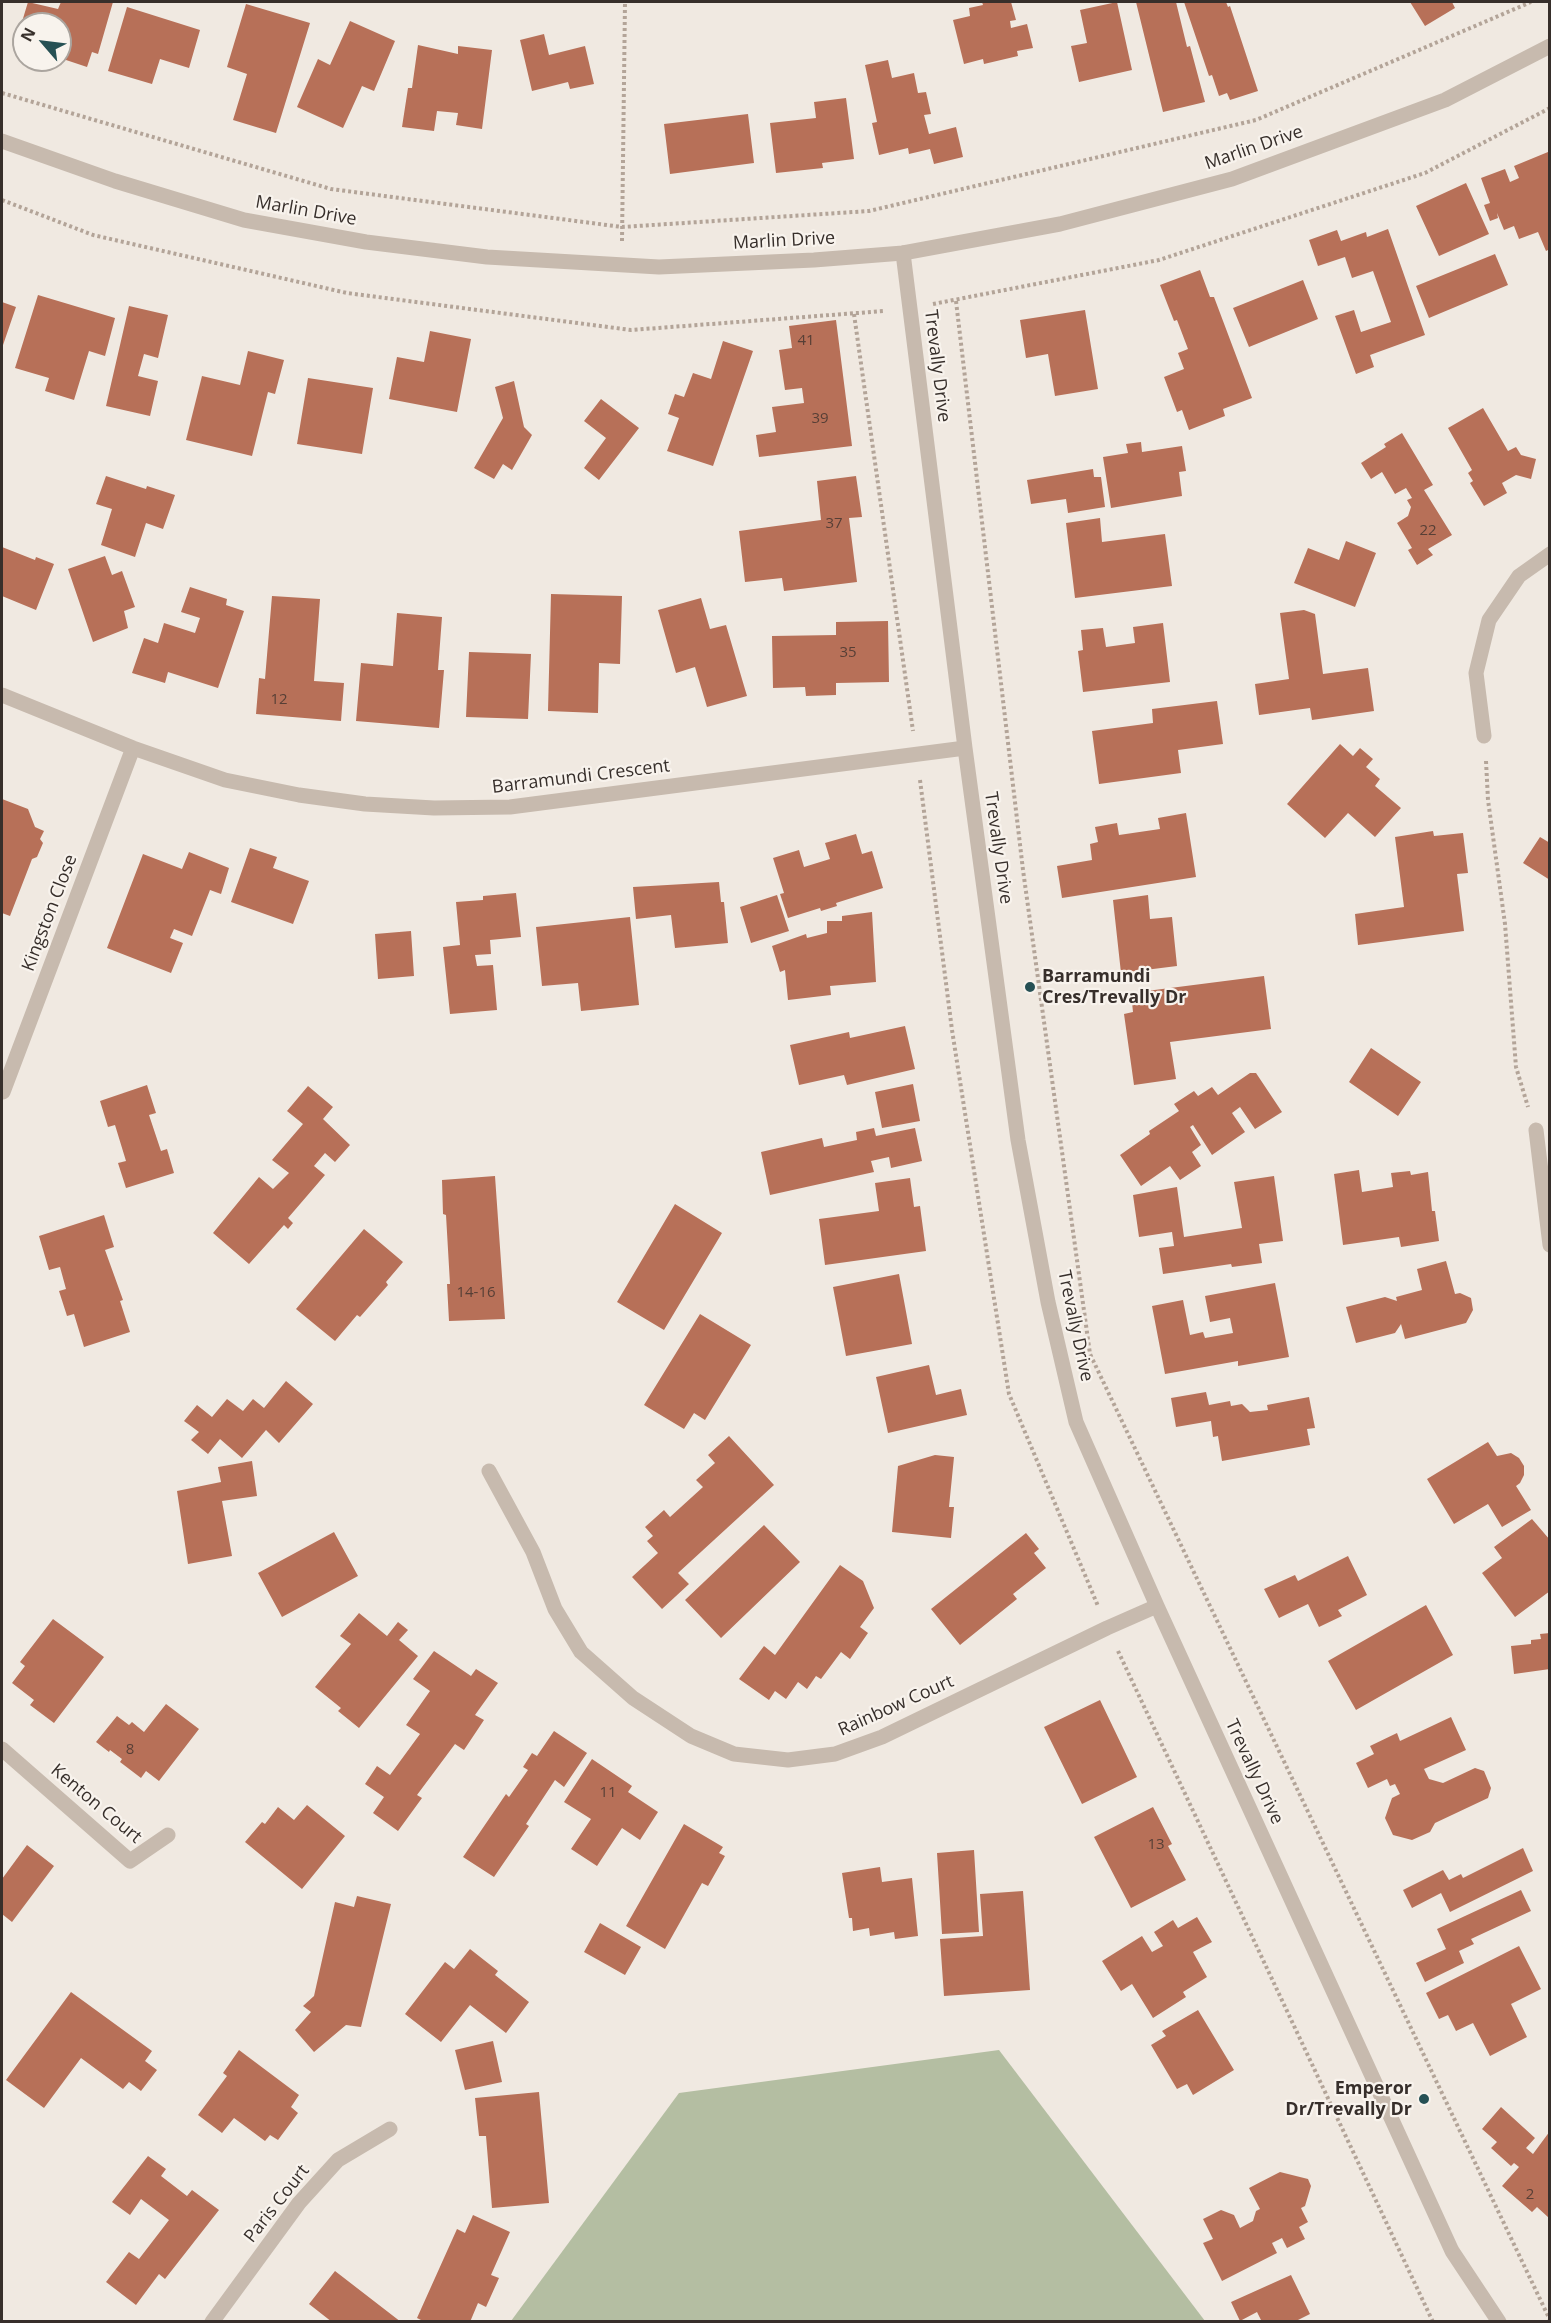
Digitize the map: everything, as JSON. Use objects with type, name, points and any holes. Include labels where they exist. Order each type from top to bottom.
[{"type":"street","name":"Marlin Drive","points":[[2,141],[115,181],[244,220],[366,242],[487,257],[659,267],[814,260],[903,253],[1060,224],[1232,179],[1446,100],[1550,46]]},
{"type":"street","name":"Trevally Drive","points":[[903,253],[965,748],[1018,1140],[1048,1302],[1076,1422],[1157,1606],[1452,2251],[1499,2322]]},
{"type":"street","points":[[1484,736],[1476,673],[1489,620],[1519,576],[1550,554]]},
{"type":"street","name":"Barramundi Crescent","points":[[2,695],[133,748],[225,780],[277,791],[365,804],[434,808],[510,807],[965,748]]},
{"type":"street","name":"Kingston Close","points":[[3,1092],[133,748]]},
{"type":"street","points":[[1536,1130],[1550,1245]]},
{"type":"street","name":"Rainbow Court","points":[[489,1471],[533,1552],[555,1609],[582,1652],[633,1698],[691,1736],[734,1754],[788,1760],[835,1754],[882,1737],[1157,1606]]},
{"type":"street","name":"Kenton Court","points":[[2,1749],[130,1861],[168,1834]]},
{"type":"street","name":"Paris Court","points":[[213,2322],[300,2203],[338,2160],[390,2128]]},
{"type":"path","points":[[621,265],[625,2]]},
{"type":"path","points":[[2,93],[331,189],[622,227],[869,211],[1256,120],[1530,2]]},
{"type":"path","points":[[956,301],[1023,870],[1090,1354],[1550,2320]]},
{"type":"path","points":[[1484,736],[1488,800],[1505,924],[1516,1067],[1536,1130]]},
{"type":"green space","points":[[999,2050],[1205,2321],[511,2321],[679,2093]]},
{"type":"building","points":[[28,2],[58,9],[61,2],[113,2],[98,54],[92,52],[87,67],[72,62],[72,12],[25,12]]},
{"type":"building","points":[[982,2],[1011,2],[1016,20],[1010,21],[1011,28],[1027,24],[1033,48],[1017,51],[1018,56],[984,64],[983,59],[964,64],[953,20],[970,16],[969,8],[983,5]]},
{"type":"building","points":[[1117,2],[1132,70],[1079,82],[1071,46],[1087,43],[1080,10]]},
{"type":"building","points":[[1136,2],[1176,2],[1187,47],[1190,46],[1205,102],[1163,112]]},
{"type":"building","points":[[1184,2],[1226,2],[1228,7],[1230,6],[1258,91],[1230,100],[1227,93],[1219,96],[1212,75],[1209,76]]},
{"type":"building","points":[[1410,2],[1452,2],[1455,8],[1425,26]]},
{"type":"building","points":[[246,4],[310,23],[276,133],[233,120],[247,74],[227,67]]},
{"type":"building","points":[[127,7],[200,30],[189,68],[160,59],[152,84],[108,71]]},
{"type":"building","points":[[350,21],[395,41],[374,91],[362,86],[343,128],[297,107],[318,59],[330,65]]},
{"type":"building","points":[[544,34],[549,55],[585,46],[594,84],[570,89],[568,82],[532,91],[520,40]]},
{"type":"building","points":[[418,45],[458,54],[458,46],[492,50],[482,129],[456,125],[458,113],[437,111],[434,131],[402,127],[408,88],[412,88]]},
{"type":"building","points":[[888,60],[892,78],[914,73],[918,93],[926,92],[931,114],[924,115],[929,134],[956,127],[963,157],[934,164],[930,149],[909,154],[908,148],[879,155],[872,123],[877,122],[865,65]]},
{"type":"building","points":[[846,98],[854,159],[822,163],[823,168],[776,173],[770,123],[816,118],[814,102]]},
{"type":"building","points":[[748,114],[754,163],[670,174],[664,124]]},
{"type":"building","points":[[1548,152],[1550,157],[1550,249],[1546,251],[1538,232],[1519,239],[1514,226],[1504,230],[1497,213],[1498,218],[1490,221],[1484,205],[1490,203],[1481,178],[1505,169],[1510,182],[1519,178],[1514,166]]},
{"type":"building","points":[[1466,183],[1489,234],[1439,256],[1416,206]]},
{"type":"building","points":[[1388,229],[1425,335],[1370,355],[1374,367],[1356,374],[1335,316],[1354,310],[1361,332],[1391,322],[1373,271],[1352,278],[1345,257],[1318,266],[1309,240],[1337,230],[1341,241],[1366,232],[1367,237]]},
{"type":"building","points":[[1495,254],[1508,285],[1429,318],[1416,286]]},
{"type":"building","points":[[1200,270],[1210,297],[1214,297],[1252,398],[1223,409],[1225,416],[1189,430],[1182,410],[1177,412],[1164,377],[1184,369],[1178,353],[1188,349],[1160,285]]},
{"type":"building","points":[[1303,280],[1318,319],[1249,347],[1233,308]]},
{"type":"building","points":[[38,295],[115,318],[105,356],[89,351],[74,400],[45,391],[49,378],[15,368]]},
{"type":"building","points":[[2,302],[16,307],[2,348]]},
{"type":"building","points":[[129,306],[168,315],[158,358],[144,354],[138,376],[158,381],[150,416],[106,406]]},
{"type":"building","points":[[1085,310],[1098,389],[1055,396],[1048,354],[1026,358],[1020,320]]},
{"type":"building","points":[[836,320],[852,446],[759,457],[756,435],[776,432],[772,407],[804,403],[802,388],[785,390],[779,350],[792,348],[789,326]]},
{"type":"building","points":[[430,331],[471,339],[457,412],[389,399],[397,357],[424,362]]},
{"type":"building","points":[[723,341],[753,351],[713,466],[667,451],[679,418],[668,414],[675,394],[684,397],[693,373],[711,379]]},
{"type":"building","points":[[248,351],[284,360],[275,394],[268,392],[252,456],[186,440],[202,376],[240,385]]},
{"type":"building","points":[[308,378],[373,388],[362,454],[297,444]]},
{"type":"building","points":[[514,381],[524,427],[532,435],[512,470],[503,464],[494,479],[474,468],[503,418],[495,387]]},
{"type":"building","points":[[601,399],[639,428],[599,480],[584,468],[606,438],[584,421]]},
{"type":"building","points":[[1483,408],[1508,451],[1516,447],[1521,455],[1536,459],[1531,479],[1516,475],[1502,483],[1507,493],[1484,506],[1470,483],[1473,481],[1468,473],[1472,470],[1448,428]]},
{"type":"building","points":[[1402,433],[1433,485],[1424,490],[1452,535],[1428,549],[1433,555],[1417,565],[1408,550],[1412,548],[1397,523],[1408,516],[1411,507],[1407,500],[1412,498],[1406,488],[1395,494],[1382,472],[1371,479],[1361,463],[1386,447],[1384,444]]},
{"type":"building","points":[[1141,442],[1142,452],[1182,446],[1186,471],[1179,472],[1182,496],[1111,508],[1103,457],[1128,453],[1126,444]]},
{"type":"building","points":[[1093,469],[1094,477],[1101,477],[1105,507],[1068,513],[1066,499],[1031,504],[1027,480]]},
{"type":"building","points":[[106,476],[146,489],[147,486],[175,495],[163,529],[146,523],[135,557],[101,545],[112,509],[96,504]]},
{"type":"building","points":[[856,476],[862,517],[849,518],[857,582],[784,591],[782,578],[745,582],[739,531],[821,520],[817,481]]},
{"type":"building","points":[[1100,518],[1102,542],[1165,534],[1172,586],[1075,598],[1066,523]]},
{"type":"building","points":[[1346,541],[1376,553],[1355,607],[1294,583],[1308,548],[1339,560]]},
{"type":"building","points":[[2,547],[35,560],[36,557],[54,564],[36,610],[2,596]]},
{"type":"building","points":[[105,556],[112,575],[122,571],[135,607],[124,611],[128,628],[93,642],[68,569]]},
{"type":"building","points":[[190,587],[227,599],[226,605],[244,611],[218,688],[168,672],[165,683],[132,673],[144,638],[158,643],[164,623],[195,633],[200,618],[181,612]]},
{"type":"building","points":[[551,594],[622,596],[620,664],[599,663],[598,713],[548,711]]},
{"type":"building","points":[[272,596],[320,599],[314,681],[344,683],[341,721],[256,714],[259,678],[265,679]]},
{"type":"building","points":[[701,598],[710,629],[726,625],[747,696],[707,707],[695,667],[676,673],[658,610]]},
{"type":"building","points":[[1304,610],[1315,614],[1323,674],[1368,668],[1374,711],[1312,720],[1310,708],[1259,715],[1255,684],[1289,679],[1280,613]]},
{"type":"building","points":[[397,613],[442,617],[438,670],[444,670],[439,728],[356,721],[361,663],[393,666]]},
{"type":"building","points":[[888,621],[889,682],[836,683],[836,695],[806,696],[805,687],[773,688],[772,636],[836,635],[836,622]]},
{"type":"building","points":[[1163,623],[1170,682],[1083,692],[1078,651],[1083,650],[1081,630],[1103,628],[1106,647],[1135,643],[1133,627]]},
{"type":"building","points":[[469,652],[531,654],[528,719],[466,717]]},
{"type":"building","points":[[1217,701],[1223,744],[1178,750],[1181,773],[1099,784],[1092,731],[1153,723],[1152,709]]},
{"type":"building","points":[[1340,744],[1353,756],[1360,748],[1373,759],[1366,767],[1380,779],[1375,786],[1401,808],[1375,837],[1348,813],[1325,838],[1287,804]]},
{"type":"building","points":[[2,799],[28,809],[35,827],[44,831],[40,839],[43,843],[37,857],[32,859],[10,916],[2,913]]},
{"type":"building","points":[[1186,813],[1196,877],[1062,898],[1057,866],[1092,860],[1090,844],[1098,842],[1095,827],[1117,823],[1119,835],[1160,829],[1158,818]]},
{"type":"building","points":[[1433,831],[1434,836],[1463,833],[1468,873],[1457,874],[1464,931],[1358,945],[1355,914],[1404,907],[1395,837]]},
{"type":"building","points":[[856,834],[862,854],[872,851],[883,888],[836,903],[837,906],[821,911],[820,908],[788,918],[780,894],[784,893],[773,858],[799,850],[804,867],[830,859],[825,843]]},
{"type":"building","points":[[1540,837],[1550,843],[1550,880],[1523,863]]},
{"type":"building","points":[[250,848],[277,857],[273,868],[309,881],[293,924],[231,902]]},
{"type":"building","points":[[189,852],[229,868],[221,894],[210,890],[192,936],[174,929],[170,938],[183,943],[171,973],[107,948],[143,854],[182,869]]},
{"type":"building","points":[[719,882],[721,902],[724,902],[728,943],[675,948],[671,915],[636,919],[633,887]]},
{"type":"building","points":[[516,893],[521,937],[490,940],[491,954],[475,955],[477,966],[493,965],[497,1010],[450,1014],[443,947],[460,945],[456,902],[483,900],[483,896]]},
{"type":"building","points":[[777,895],[789,931],[751,943],[740,907]]},
{"type":"building","points":[[1148,895],[1150,919],[1172,917],[1177,966],[1121,973],[1113,900]]},
{"type":"building","points":[[872,912],[876,982],[830,986],[831,995],[788,1000],[785,970],[780,972],[772,946],[806,934],[807,938],[827,933],[827,921],[842,921],[842,916]]},
{"type":"building","points":[[630,917],[639,1005],[581,1011],[578,983],[542,986],[536,927]]},
{"type":"building","points":[[411,931],[414,976],[378,979],[375,934]]},
{"type":"building","points":[[1264,976],[1271,1029],[1170,1042],[1176,1079],[1134,1085],[1124,1014],[1133,1012],[1131,993]]},
{"type":"building","points":[[905,1026],[915,1069],[847,1085],[844,1075],[799,1085],[790,1045],[849,1032],[850,1038]]},
{"type":"building","points":[[1371,1048],[1421,1082],[1398,1116],[1349,1082]]},
{"type":"building","points":[[1250,1073],[1256,1073],[1282,1112],[1255,1129],[1240,1107],[1232,1113],[1245,1132],[1212,1155],[1193,1125],[1190,1127],[1201,1145],[1192,1152],[1201,1166],[1180,1180],[1170,1166],[1141,1186],[1120,1155],[1150,1134],[1149,1131],[1179,1111],[1174,1104],[1194,1091],[1198,1096],[1212,1087],[1218,1095]]},
{"type":"building","points":[[913,1084],[920,1121],[882,1128],[875,1092]]},
{"type":"building","points":[[147,1085],[156,1113],[149,1115],[161,1151],[167,1149],[174,1173],[126,1188],[118,1163],[126,1161],[115,1125],[108,1127],[100,1101]]},
{"type":"building","points":[[308,1086],[333,1107],[323,1119],[350,1145],[335,1162],[325,1153],[314,1166],[325,1175],[288,1218],[293,1223],[288,1229],[284,1225],[249,1264],[213,1233],[259,1177],[273,1189],[289,1173],[272,1160],[303,1124],[287,1111]]},
{"type":"building","points":[[874,1128],[876,1136],[915,1128],[922,1161],[891,1168],[889,1157],[871,1161],[874,1172],[770,1195],[761,1152],[822,1138],[824,1147],[857,1140],[856,1132]]},
{"type":"building","points":[[1359,1170],[1362,1192],[1393,1187],[1391,1173],[1410,1171],[1411,1175],[1428,1172],[1432,1211],[1435,1211],[1439,1241],[1401,1247],[1399,1237],[1343,1245],[1334,1174]]},
{"type":"building","points":[[495,1176],[505,1319],[449,1321],[447,1284],[450,1284],[442,1180]]},
{"type":"building","points":[[1274,1176],[1283,1241],[1259,1244],[1262,1263],[1232,1267],[1231,1264],[1163,1274],[1159,1248],[1174,1246],[1172,1232],[1139,1237],[1133,1195],[1177,1187],[1184,1237],[1242,1228],[1234,1182]]},
{"type":"building","points":[[910,1178],[914,1207],[920,1206],[926,1251],[825,1265],[819,1219],[879,1211],[875,1183]]},
{"type":"building","points":[[675,1204],[722,1233],[664,1330],[617,1302]]},
{"type":"building","points":[[104,1215],[114,1247],[105,1250],[123,1300],[120,1301],[130,1332],[84,1347],[74,1314],[67,1316],[59,1291],[66,1289],[60,1267],[49,1270],[39,1236]]},
{"type":"building","points":[[364,1229],[403,1262],[386,1282],[388,1285],[360,1317],[357,1315],[335,1341],[296,1309]]},
{"type":"building","points":[[1446,1261],[1455,1294],[1460,1293],[1471,1298],[1473,1310],[1466,1323],[1405,1339],[1401,1324],[1395,1333],[1356,1343],[1346,1307],[1385,1297],[1397,1301],[1396,1297],[1422,1290],[1417,1269]]},
{"type":"building","points":[[899,1274],[912,1344],[846,1356],[833,1287]]},
{"type":"building","points":[[1275,1283],[1289,1357],[1238,1366],[1238,1361],[1165,1374],[1152,1306],[1183,1300],[1190,1335],[1203,1332],[1205,1338],[1233,1333],[1230,1318],[1210,1322],[1205,1296]]},
{"type":"building","points":[[700,1314],[751,1345],[705,1420],[694,1413],[684,1429],[644,1405]]},
{"type":"building","points":[[929,1365],[936,1395],[961,1389],[967,1415],[888,1433],[876,1377]]},
{"type":"building","points":[[286,1381],[313,1404],[279,1443],[266,1430],[242,1458],[220,1439],[208,1454],[191,1440],[199,1432],[184,1421],[197,1405],[212,1417],[227,1399],[243,1411],[253,1399],[264,1408]]},
{"type":"building","points":[[1206,1392],[1209,1405],[1230,1401],[1231,1406],[1242,1404],[1250,1412],[1268,1410],[1267,1405],[1309,1397],[1315,1428],[1307,1429],[1310,1445],[1222,1461],[1218,1436],[1213,1437],[1211,1421],[1176,1427],[1171,1398]]},
{"type":"building","points":[[729,1436],[774,1485],[678,1573],[689,1584],[662,1609],[632,1577],[658,1553],[647,1541],[653,1536],[645,1527],[664,1510],[670,1517],[703,1487],[696,1480],[715,1463],[708,1455]]},
{"type":"building","points":[[1488,1442],[1497,1456],[1511,1453],[1519,1458],[1524,1466],[1524,1475],[1516,1486],[1531,1510],[1502,1527],[1488,1504],[1454,1524],[1427,1479]]},
{"type":"building","points":[[935,1455],[954,1457],[949,1507],[954,1507],[951,1538],[892,1532],[898,1466]]},
{"type":"building","points":[[252,1461],[257,1496],[222,1501],[232,1556],[188,1564],[177,1491],[221,1482],[218,1467]]},
{"type":"building","points":[[1532,1519],[1550,1540],[1550,1591],[1515,1617],[1482,1573],[1502,1558],[1494,1547]]},
{"type":"building","points":[[764,1525],[800,1562],[721,1638],[685,1600]]},
{"type":"building","points":[[334,1532],[358,1576],[282,1617],[258,1573]]},
{"type":"building","points":[[1026,1533],[1039,1549],[1034,1553],[1046,1568],[1013,1594],[1017,1599],[960,1645],[931,1609]]},
{"type":"building","points":[[1348,1556],[1367,1595],[1338,1610],[1342,1616],[1319,1627],[1308,1604],[1279,1618],[1264,1589],[1295,1575],[1298,1581]]},
{"type":"building","points":[[840,1565],[863,1581],[874,1608],[860,1627],[868,1633],[850,1659],[841,1652],[821,1679],[816,1676],[807,1689],[798,1682],[786,1699],[775,1691],[769,1700],[739,1679],[764,1646],[775,1655]]},
{"type":"building","points":[[1426,1605],[1453,1655],[1356,1710],[1328,1661]]},
{"type":"building","points":[[359,1613],[387,1636],[398,1622],[408,1630],[399,1640],[418,1656],[359,1728],[338,1711],[341,1708],[315,1687],[351,1644],[340,1636]]},
{"type":"building","points":[[53,1619],[104,1657],[54,1723],[30,1705],[34,1700],[12,1683],[25,1666],[20,1662]]},
{"type":"building","points":[[1550,1633],[1550,1669],[1514,1674],[1511,1646],[1531,1644],[1531,1640],[1541,1639],[1540,1634]]},
{"type":"building","points":[[434,1651],[471,1676],[476,1669],[498,1683],[475,1715],[484,1720],[464,1750],[455,1744],[417,1795],[422,1798],[398,1831],[373,1813],[384,1797],[365,1784],[377,1766],[390,1775],[420,1734],[406,1725],[430,1691],[413,1679]]},
{"type":"building","points":[[1100,1700],[1137,1777],[1082,1804],[1044,1727]]},
{"type":"building","points":[[166,1704],[199,1729],[159,1781],[146,1771],[141,1778],[120,1762],[122,1759],[96,1742],[117,1716],[129,1725],[132,1722],[144,1732]]},
{"type":"building","points":[[1451,1717],[1466,1750],[1424,1769],[1429,1779],[1443,1783],[1475,1768],[1484,1771],[1491,1788],[1488,1798],[1435,1823],[1430,1832],[1412,1840],[1393,1835],[1385,1818],[1392,1798],[1400,1794],[1395,1784],[1390,1786],[1387,1779],[1368,1788],[1356,1763],[1374,1754],[1370,1746],[1397,1733],[1400,1741]]},
{"type":"building","points":[[554,1731],[587,1753],[564,1787],[555,1780],[526,1824],[529,1826],[494,1877],[463,1857],[506,1794],[509,1797],[528,1770],[523,1767],[532,1753],[537,1756]]},
{"type":"building","points":[[592,1759],[632,1786],[628,1792],[658,1812],[640,1840],[622,1828],[597,1866],[571,1849],[591,1819],[564,1802]]},
{"type":"building","points":[[307,1805],[345,1836],[302,1889],[245,1842],[262,1822],[265,1824],[278,1807],[294,1820]]},
{"type":"building","points":[[1153,1807],[1172,1844],[1168,1846],[1186,1880],[1131,1908],[1094,1837]]},
{"type":"building","points":[[684,1824],[723,1847],[719,1853],[725,1856],[708,1886],[702,1883],[665,1949],[626,1926]]},
{"type":"building","points":[[27,1845],[54,1866],[12,1922],[2,1914],[2,1879]]},
{"type":"building","points":[[1523,1848],[1533,1871],[1450,1912],[1441,1893],[1412,1908],[1403,1890],[1443,1870],[1449,1880],[1461,1874],[1463,1878]]},
{"type":"building","points":[[974,1850],[979,1932],[942,1934],[937,1853]]},
{"type":"building","points":[[880,1867],[882,1882],[912,1878],[918,1936],[895,1939],[894,1932],[870,1936],[869,1928],[853,1931],[842,1873]]},
{"type":"building","points":[[1521,1890],[1531,1911],[1471,1939],[1474,1944],[1459,1951],[1464,1963],[1425,1982],[1416,1963],[1446,1949],[1437,1929]]},
{"type":"building","points":[[1023,1891],[1030,1990],[944,1996],[940,1939],[983,1936],[980,1894]]},
{"type":"building","points":[[357,1896],[391,1904],[361,2027],[346,2025],[314,2052],[295,2030],[311,2012],[303,2006],[314,1996],[335,1902],[354,1907]]},
{"type":"building","points":[[1197,1917],[1212,1942],[1193,1952],[1207,1977],[1183,1992],[1186,1997],[1153,2018],[1132,1984],[1121,1991],[1102,1961],[1142,1936],[1152,1952],[1163,1946],[1154,1932],[1173,1920],[1178,1928]]},
{"type":"building","points":[[600,1923],[641,1947],[625,1975],[584,1952]]},
{"type":"building","points":[[1519,1946],[1541,1989],[1511,2004],[1527,2037],[1490,2056],[1473,2023],[1456,2031],[1448,2015],[1439,2019],[1426,1993]]},
{"type":"building","points":[[470,1949],[498,1971],[495,1975],[529,2002],[506,2033],[470,2005],[441,2042],[405,2014],[445,1962],[454,1969]]},
{"type":"building","points":[[71,1992],[152,2051],[145,2061],[157,2070],[141,2091],[129,2082],[123,2089],[81,2058],[44,2108],[6,2080]]},
{"type":"building","points":[[1198,2010],[1234,2070],[1193,2095],[1187,2084],[1177,2089],[1151,2045],[1166,2036],[1162,2031]]},
{"type":"building","points":[[493,2041],[502,2082],[465,2090],[455,2050]]},
{"type":"building","points":[[239,2050],[299,2095],[291,2107],[298,2113],[278,2140],[270,2135],[265,2141],[234,2118],[222,2133],[198,2115],[227,2076],[223,2073]]},
{"type":"building","points":[[539,2092],[549,2203],[492,2208],[486,2136],[479,2136],[475,2098]]},
{"type":"building","points":[[1501,2107],[1535,2138],[1526,2148],[1533,2154],[1550,2131],[1549,2218],[1537,2207],[1532,2212],[1502,2186],[1519,2167],[1514,2163],[1511,2166],[1491,2148],[1497,2142],[1482,2129]]},
{"type":"building","points":[[148,2156],[166,2169],[161,2176],[187,2196],[192,2190],[219,2210],[165,2279],[159,2274],[136,2305],[106,2282],[129,2252],[139,2259],[169,2220],[141,2199],[130,2215],[112,2202]]},
{"type":"building","points":[[1280,2172],[1308,2179],[1311,2186],[1305,2206],[1301,2208],[1308,2222],[1299,2227],[1305,2239],[1287,2248],[1282,2238],[1272,2243],[1277,2253],[1222,2281],[1203,2243],[1213,2239],[1203,2219],[1221,2210],[1234,2215],[1240,2228],[1253,2221],[1256,2211],[1260,2209],[1249,2188]]},
{"type":"building","points":[[473,2215],[510,2232],[491,2275],[499,2278],[486,2307],[478,2303],[470,2322],[425,2322],[417,2318],[457,2229],[465,2233]]},
{"type":"building","points":[[335,2271],[401,2322],[332,2322],[309,2304]]},
{"type":"building","points":[[1291,2275],[1310,2314],[1294,2322],[1262,2322],[1257,2312],[1240,2321],[1231,2302]]},
{"type":"place","name":"Barramundi Cres/Trevally Dr","points":[[1030,987]]},
{"type":"place","name":"Emperor Dr/Trevally Dr","points":[[1424,2099]]}]
